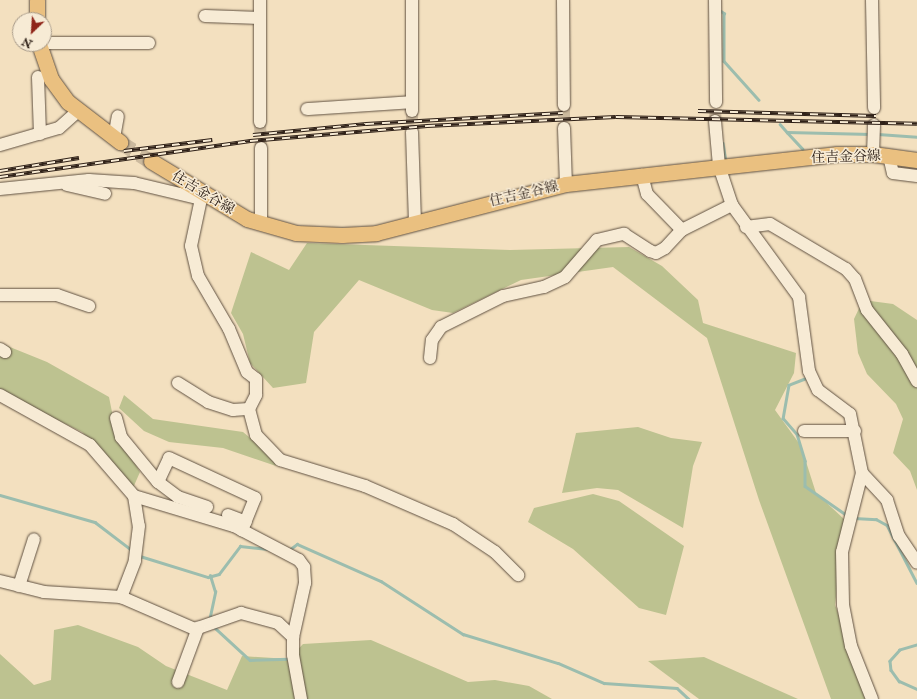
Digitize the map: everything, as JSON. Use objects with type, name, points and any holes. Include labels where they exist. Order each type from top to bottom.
[{"type":"main road","points":[[37,0],[37,12]]},
{"type":"main road","points":[[41,52],[51,79],[77,112],[117,140]]},
{"type":"main road","name":"住吉金谷線","points":[[152,161],[203,196],[261,223],[296,233],[342,235],[376,233],[566,184],[642,174],[719,166],[873,154],[917,160]]},
{"type":"street","points":[[260,0],[260,122]]},
{"type":"street","points":[[307,109],[412,106],[412,0]]},
{"type":"street","points":[[563,0],[564,105]]},
{"type":"street","points":[[715,0],[716,102]]},
{"type":"street","points":[[872,0],[874,108]]},
{"type":"street","points":[[205,16],[260,18]]},
{"type":"street","points":[[52,43],[149,43]]},
{"type":"street","points":[[38,77],[40,134]]},
{"type":"street","points":[[0,145],[59,128],[77,112]]},
{"type":"street","points":[[117,140],[118,116]]},
{"type":"street","points":[[715,121],[719,166],[732,205],[746,227],[799,297],[809,372],[818,390],[850,414],[855,431],[862,473],[842,552],[843,605],[851,646],[872,699]]},
{"type":"street","points":[[564,128],[566,184]]},
{"type":"street","points":[[873,154],[874,131]]},
{"type":"street","points":[[412,132],[415,223]]},
{"type":"street","points":[[261,223],[262,148]]},
{"type":"street","points":[[888,156],[892,174],[917,176]]},
{"type":"street","points":[[642,174],[647,194],[659,202],[682,230]]},
{"type":"street","points":[[65,181],[67,185],[105,194]]},
{"type":"street","points":[[0,188],[65,181],[134,183],[203,196],[192,246],[198,276],[229,330],[247,372],[256,379],[256,395],[249,408],[256,435],[280,460],[365,486],[453,524],[495,552],[518,575]]},
{"type":"street","points":[[430,358],[432,340],[440,327],[503,296],[538,289],[565,277],[597,240],[624,234],[656,253],[682,230],[732,205]]},
{"type":"street","points":[[746,227],[770,224],[846,269],[854,280],[867,310],[902,354],[917,381]]},
{"type":"street","points":[[0,295],[57,295],[89,306]]},
{"type":"street","points":[[178,383],[208,402],[232,410],[249,408]]},
{"type":"street","points":[[0,395],[90,445],[134,496],[139,526],[137,547],[135,560],[121,597]]},
{"type":"street","points":[[116,418],[121,437],[158,482],[178,497],[244,526],[270,545],[286,553],[304,568],[305,583],[293,637],[301,699]]},
{"type":"street","points":[[804,432],[855,431]]},
{"type":"street","points":[[158,482],[169,458],[255,498],[244,526]]},
{"type":"street","points":[[862,473],[887,500],[899,536],[917,563]]},
{"type":"street","points":[[134,496],[202,513],[244,526]]},
{"type":"street","points":[[19,586],[34,539]]},
{"type":"street","points":[[0,581],[44,592],[121,597],[177,624],[207,625],[242,614],[278,623],[293,637]]},
{"type":"street","points":[[178,682],[207,625]]},
{"type":"green space","points":[[307,243],[510,250],[629,247],[662,266],[698,300],[703,323],[796,353],[794,373],[775,410],[801,446],[816,493],[845,520],[835,605],[872,699],[831,699],[759,500],[707,338],[613,267],[521,280],[453,313],[432,310],[359,280],[314,332],[306,383],[273,388],[250,363],[243,334],[231,313],[251,252],[289,270]]},
{"type":"green space","points":[[863,300],[893,304],[917,320],[917,490],[910,471],[893,453],[903,419],[896,404],[867,374],[858,353],[854,319]]},
{"type":"green space","points":[[0,343],[47,362],[109,397],[116,432],[140,472],[133,488],[82,432],[0,392]]},
{"type":"green space","points":[[124,395],[153,419],[243,432],[271,455],[276,466],[223,448],[169,442],[144,431],[119,408]]},
{"type":"green space","points":[[638,427],[671,438],[702,442],[693,466],[683,528],[618,490],[597,488],[562,493],[576,433]]},
{"type":"green space","points":[[593,494],[619,501],[684,546],[666,615],[639,608],[573,549],[528,522],[534,508]]},
{"type":"green space","points":[[78,625],[138,647],[166,666],[227,690],[242,656],[289,659],[303,644],[371,640],[468,682],[495,680],[529,686],[552,699],[0,699],[0,654],[34,685],[51,680],[54,630]]},
{"type":"green space","points":[[704,657],[798,699],[699,699],[648,661]]},
{"type":"waterway","points":[[721,11],[724,13],[724,61],[759,100]]},
{"type":"waterway","points":[[780,124],[787,132],[871,134]]},
{"type":"waterway","points":[[787,132],[803,149]]},
{"type":"waterway","points":[[878,134],[917,137]]},
{"type":"waterway","points":[[723,143],[726,161]]},
{"type":"waterway","points":[[805,379],[789,385],[783,418],[797,434],[805,461],[805,486],[848,516]]},
{"type":"waterway","points":[[0,495],[95,522],[133,551]]},
{"type":"waterway","points":[[854,518],[876,519],[887,525],[917,583]]},
{"type":"waterway","points":[[289,550],[297,544],[381,581],[463,634],[558,663],[604,683],[677,688],[689,699]]},
{"type":"waterway","points":[[140,556],[208,577],[219,574],[240,546],[268,549]]},
{"type":"waterway","points":[[209,621],[215,592],[210,576]]},
{"type":"waterway","points":[[213,626],[250,660],[288,659]]},
{"type":"waterway","points":[[917,645],[900,650],[890,661],[891,670],[899,681],[917,689]]},
{"type":"tunnel","points":[[715,121],[716,102]]},
{"type":"tunnel","points":[[564,105],[564,128]]},
{"type":"tunnel","points":[[412,111],[412,132]]},
{"type":"tunnel","points":[[260,122],[261,148]]},
{"type":"tunnel","points":[[120,142],[151,161]]},
{"type":"railway","points":[[698,111],[876,116]]},
{"type":"railway","points":[[253,135],[366,124],[563,113]]},
{"type":"railway","points":[[0,177],[250,141],[427,126],[616,117],[917,124]]},
{"type":"railway","points":[[124,151],[212,140]]},
{"type":"railway","points":[[0,171],[79,158]]}]
